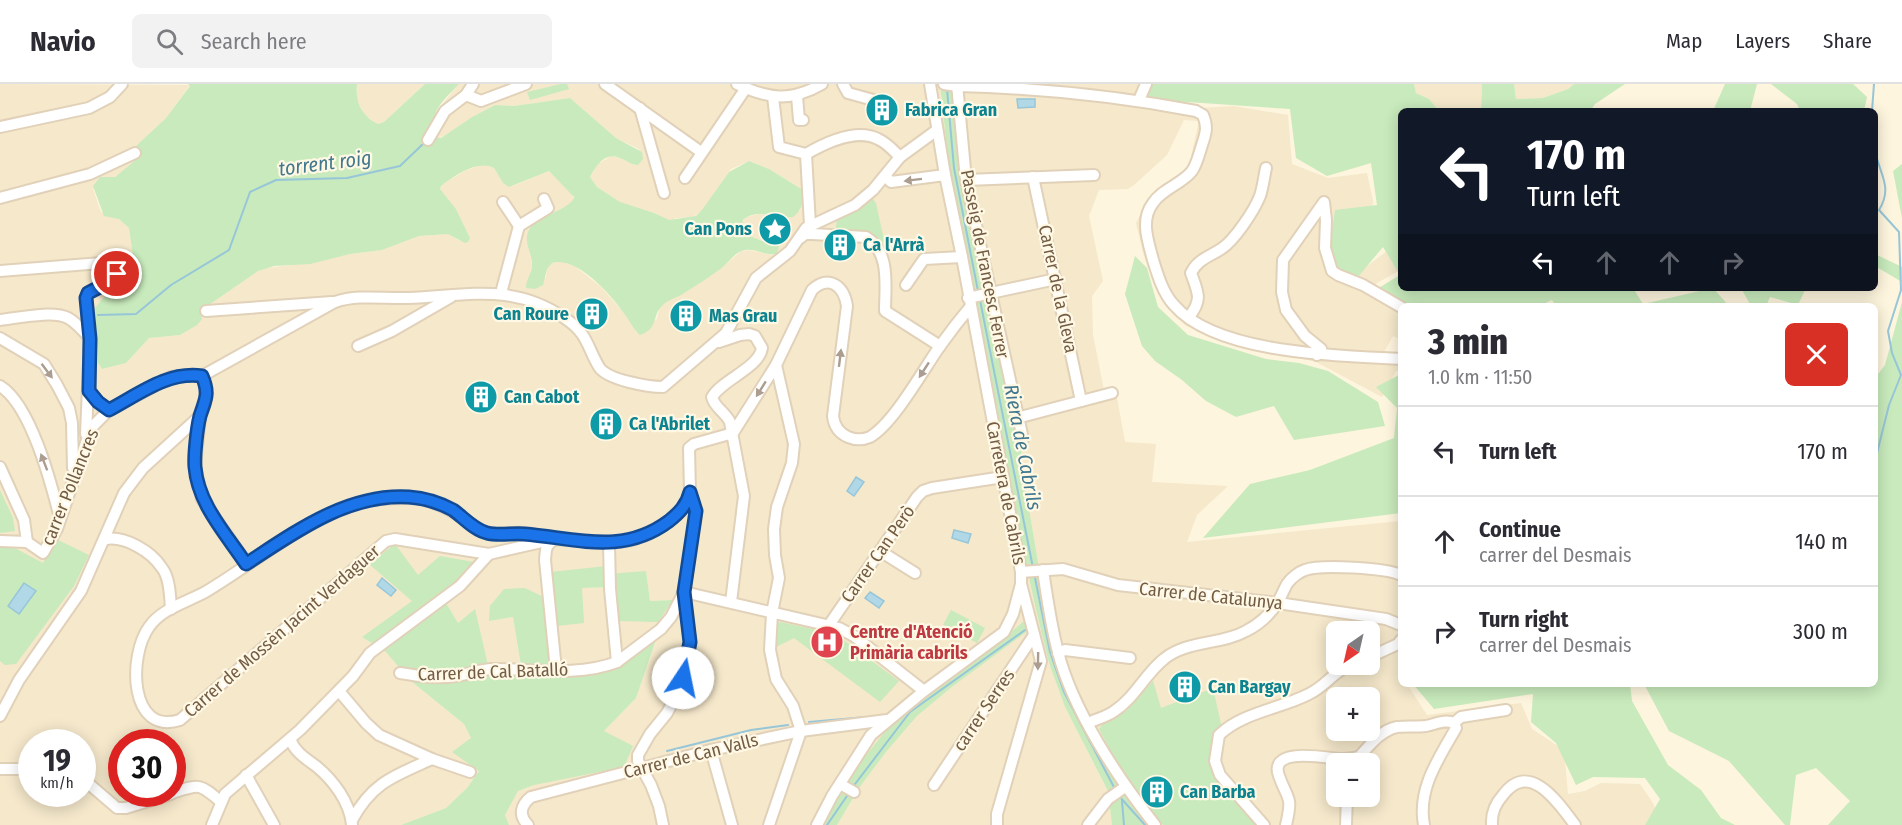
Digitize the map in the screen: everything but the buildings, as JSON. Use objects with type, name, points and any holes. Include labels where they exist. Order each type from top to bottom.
[{"type":"street","points":[[0,127],[89,108],[110,97],[122,84]]},
{"type":"street","points":[[428,140],[446,111],[466,94],[473,84]]},
{"type":"street","points":[[466,94],[482,101],[526,84]]},
{"type":"street","points":[[605,84],[701,152]]},
{"type":"street","points":[[685,178],[748,87],[773,97],[797,96],[822,84]]},
{"type":"street","points":[[843,84],[848,93],[877,102]]},
{"type":"street","name":"Carretera de Cabrils","points":[[817,825],[847,788],[871,735],[924,691],[1004,632],[1030,574],[1003,477],[971,300],[945,175],[930,84]]},
{"type":"street","points":[[1139,100],[1146,84]]},
{"type":"street","points":[[952,85],[1139,100],[1196,111],[1203,115],[1207,130],[1196,165],[1191,172],[1153,203],[1146,217],[1145,226],[1159,279],[1174,305],[1201,327],[1258,345],[1317,355],[1398,359]]},
{"type":"street","name":"Passeig de Francesc Ferrer","points":[[952,85],[966,180],[988,295],[1023,439]]},
{"type":"street","points":[[797,96],[799,120],[802,120]]},
{"type":"street","points":[[773,97],[779,147],[806,154],[819,146],[866,135],[878,139],[900,157]]},
{"type":"street","points":[[639,108],[664,193]]},
{"type":"street","points":[[206,311],[335,302],[358,297],[407,298],[501,293],[534,301],[567,320],[588,341],[603,372],[625,380],[663,387],[717,343],[726,333],[756,279],[786,256],[810,225],[855,205],[873,190],[900,157],[937,130]]},
{"type":"street","points":[[0,198],[90,174],[135,153]]},
{"type":"street","points":[[806,154],[810,225]]},
{"type":"street","points":[[1189,317],[1196,308],[1199,297],[1191,273],[1203,259],[1222,249],[1250,215],[1260,195],[1266,168]]},
{"type":"street","points":[[885,176],[891,182],[945,175]]},
{"type":"street","points":[[966,180],[1094,175]]},
{"type":"street","name":"Carrer de la Gleva","points":[[1033,177],[1081,401]]},
{"type":"street","points":[[501,293],[519,226],[548,208],[544,199]]},
{"type":"street","points":[[503,202],[519,226]]},
{"type":"street","points":[[1317,355],[1321,349],[1305,336],[1286,310],[1283,302],[1283,260],[1324,202],[1325,248],[1332,271],[1363,285],[1398,305]]},
{"type":"street","points":[[800,238],[805,234],[812,234],[866,237],[873,241],[885,264],[885,312],[940,346]]},
{"type":"street","points":[[906,285],[924,259],[962,257]]},
{"type":"street","points":[[0,271],[101,263],[114,266],[117,274],[113,280],[88,293],[86,305],[90,339],[86,440]]},
{"type":"street","points":[[663,825],[651,785],[638,761],[641,748],[667,713],[680,690],[690,642],[684,592],[696,511],[690,492],[689,448],[694,444],[733,433],[776,365],[812,290],[819,284],[826,282],[840,288],[847,306],[834,423],[843,435],[851,439],[862,440],[871,436],[882,426],[907,395],[971,300],[1056,279]]},
{"type":"street","points":[[358,346],[392,332],[455,294]]},
{"type":"street","points":[[0,716],[19,680],[81,591],[106,539],[124,493],[142,468],[200,416],[207,396],[202,376],[335,302]]},
{"type":"street","points":[[0,320],[57,314],[73,311],[86,305]]},
{"type":"street","points":[[57,314],[76,324],[90,339]]},
{"type":"street","points":[[717,343],[749,334],[756,336],[762,348],[757,360],[717,388],[712,397],[713,403],[730,422],[744,496],[731,602]]},
{"type":"street","points":[[0,338],[44,364],[57,385],[69,408],[72,423],[74,479]]},
{"type":"street","points":[[769,825],[801,731],[793,706],[776,679],[772,665],[772,613],[779,578],[774,529],[777,507],[792,463],[794,444],[776,365]]},
{"type":"street","name":"carrer Pollancres","points":[[0,541],[27,542],[43,553],[57,530],[90,428],[109,410],[171,377],[202,376]]},
{"type":"street","points":[[0,386],[10,393],[16,402],[35,440],[60,518]]},
{"type":"street","points":[[89,391],[109,410]]},
{"type":"street","points":[[1017,418],[1112,393]]},
{"type":"street","points":[[200,416],[195,466],[202,499],[246,564]]},
{"type":"street","points":[[180,434],[189,435],[197,444]]},
{"type":"street","points":[[0,467],[24,520],[27,542]]},
{"type":"street","name":"Carrer Can Però","points":[[829,625],[879,551],[924,491],[1003,477]]},
{"type":"street","name":"Carrer de Mossèn Jacint Verdaguer","points":[[555,539],[489,554],[395,539],[386,541],[188,715],[180,720],[164,722],[154,719],[146,711],[137,687],[135,670],[136,653],[150,625],[171,609],[207,591],[291,536],[344,507],[374,500],[409,497],[433,502],[452,510],[487,533],[524,534],[609,543],[649,534],[680,512],[688,501],[690,492]]},
{"type":"street","points":[[106,539],[116,538],[128,542],[147,553],[163,568],[170,592],[171,609]]},
{"type":"street","points":[[555,539],[548,543],[545,560],[556,670]]},
{"type":"street","points":[[609,543],[610,589],[617,663]]},
{"type":"street","points":[[879,551],[915,573]]},
{"type":"street","points":[[212,825],[220,801],[225,794],[290,739],[339,691],[370,653],[460,586],[489,554]]},
{"type":"street","points":[[1088,723],[1112,713],[1122,705],[1164,658],[1177,651],[1203,643],[1224,640],[1246,631],[1266,618],[1278,603],[1287,585],[1305,570],[1320,567],[1383,570],[1398,574]]},
{"type":"street","name":"Carrer de Catalunya","points":[[1030,574],[1063,569],[1118,585],[1278,603],[1386,619],[1398,624]]},
{"type":"street","points":[[997,825],[997,814],[1041,661],[1034,635],[1030,574]]},
{"type":"street","points":[[1030,574],[1070,686],[1120,791],[1155,825]]},
{"type":"street","points":[[684,592],[839,628],[854,636],[924,691]]},
{"type":"street","name":"Carrer de Cal Batalló","points":[[400,673],[428,677],[454,676],[488,669],[580,670],[617,663],[661,629],[671,617],[684,592]]},
{"type":"street","name":"carrer Serres","points":[[934,785],[1034,635]]},
{"type":"street","points":[[1380,652],[1398,644]]},
{"type":"street","points":[[1058,653],[1065,650],[1130,658]]},
{"type":"street","points":[[1264,825],[1220,775],[1215,761],[1219,735],[1237,721],[1309,694],[1332,675]]},
{"type":"street","points":[[339,691],[375,731],[432,759],[470,772]]},
{"type":"street","points":[[1454,723],[1461,717],[1506,710]]},
{"type":"street","name":"Carrer de Can Valls","points":[[528,825],[521,816],[521,808],[531,796],[711,750],[801,731],[888,720]]},
{"type":"street","points":[[1363,753],[1373,741],[1393,728],[1425,726],[1448,721],[1454,723]]},
{"type":"street","points":[[1424,825],[1422,801],[1428,781],[1456,728],[1454,723]]},
{"type":"street","points":[[290,739],[297,751],[330,779],[342,796],[352,823]]},
{"type":"street","points":[[711,750],[732,825]]},
{"type":"street","points":[[1286,825],[1290,808],[1289,797],[1278,774],[1278,766],[1282,759],[1293,755],[1326,758]]},
{"type":"street","points":[[352,823],[359,808],[380,785],[389,778],[432,759]]},
{"type":"street","points":[[0,769],[18,769]]},
{"type":"street","points":[[246,775],[274,825]]},
{"type":"street","points":[[1492,825],[1493,809],[1503,794],[1511,786],[1526,781],[1535,782],[1553,796],[1575,825]]},
{"type":"street","points":[[186,789],[202,787],[220,801]]},
{"type":"street","points":[[96,790],[108,800]]},
{"type":"street","points":[[1088,825],[1108,799],[1120,791]]},
{"type":"street","points":[[1346,825],[1347,807]]},
{"type":"shaded area","points":[[0,84],[190,85],[166,118],[136,146],[133,162],[115,177],[93,189],[101,212],[119,219],[129,228],[134,264],[131,279],[102,299],[95,308],[98,363],[102,369],[126,363],[149,338],[180,335],[189,329],[203,309],[258,271],[266,268],[310,263],[382,250],[419,236],[448,234],[460,241],[468,242],[470,238],[456,209],[440,189],[441,186],[465,171],[483,164],[494,168],[503,183],[513,186],[549,171],[572,194],[574,200],[565,208],[529,229],[527,240],[532,265],[530,273],[546,278],[547,269],[552,263],[562,261],[573,265],[600,286],[626,315],[637,333],[657,319],[660,307],[671,298],[689,290],[723,267],[741,251],[749,250],[773,255],[779,246],[752,237],[744,231],[741,224],[746,217],[759,214],[785,218],[800,210],[803,194],[800,188],[769,169],[749,161],[731,169],[702,211],[693,217],[669,221],[654,213],[623,204],[597,187],[590,177],[598,164],[611,156],[638,165],[639,149],[616,138],[570,98],[514,106],[495,105],[444,136],[436,138],[432,125],[434,114],[459,84],[940,84],[949,168],[1008,483],[1036,610],[1049,663],[1065,707],[1108,791],[1112,825],[837,825],[859,788],[917,716],[1025,620],[988,652],[910,709],[888,730],[867,754],[836,800],[824,825],[509,825],[505,815],[518,791],[534,785],[604,731],[636,698],[656,641],[611,670],[554,674],[547,627],[581,588],[613,587],[618,621],[673,600],[650,601],[646,571],[542,596],[525,588],[489,621],[513,617],[522,673],[489,674],[474,610],[458,623],[442,596],[474,562],[362,637],[386,651],[411,681],[464,724],[471,738],[479,771],[467,788],[446,808],[401,825],[0,825]]},
{"type":"shaded area","points":[[357,84],[425,84],[384,122],[377,124],[363,114],[357,99]]},
{"type":"shaded area","points":[[951,84],[1151,84],[1146,96],[1201,108],[1233,106],[1288,115],[1292,164],[1328,178],[1367,173],[1373,201],[1371,222],[1357,274],[1388,250],[1398,267],[1398,271],[1372,286],[1404,303],[1398,303],[1398,338],[1393,336],[1383,354],[1398,361],[1398,371],[1382,397],[1316,362],[1222,341],[1186,326],[1168,309],[1144,256],[1136,223],[1142,211],[1162,188],[1189,166],[1199,121],[1184,120],[1167,155],[1128,189],[1099,190],[1089,216],[1103,281],[1092,296],[1093,335],[1104,390],[1115,387],[1125,442],[1156,444],[1152,482],[1228,486],[1197,515],[1187,542],[1398,521],[1398,687],[1409,687],[1427,715],[1521,703],[1532,729],[1564,750],[1568,794],[1585,791],[1601,783],[1640,784],[1656,811],[1648,825],[1151,825],[1133,803],[1053,650],[1022,468],[1021,448],[962,181]]},
{"type":"shaded area","points":[[1414,84],[1482,84],[1481,108],[1436,108],[1429,99],[1416,93]]},
{"type":"shaded area","points":[[1514,84],[1574,84],[1568,89],[1543,98],[1516,99]]},
{"type":"shaded area","name":"Centre d'Atenció Primària cabrils","points":[[819,634],[838,638],[835,652],[815,647]]},
{"type":"green space","points":[[188,84],[357,84],[360,107],[367,117],[378,124],[384,122],[425,84],[459,84],[442,102],[435,114],[436,137],[441,138],[495,105],[514,106],[570,98],[616,138],[642,152],[643,159],[638,165],[615,156],[605,158],[590,177],[597,187],[620,202],[669,220],[696,216],[729,172],[749,161],[769,169],[803,190],[803,201],[793,217],[755,214],[743,220],[745,231],[749,235],[779,246],[777,254],[749,250],[739,252],[713,274],[663,305],[650,330],[640,335],[594,279],[572,265],[562,262],[552,263],[547,269],[543,285],[535,289],[526,288],[532,265],[527,240],[529,230],[533,224],[561,209],[574,197],[549,171],[509,187],[503,183],[494,168],[474,167],[453,178],[440,189],[456,209],[470,238],[468,242],[465,243],[448,234],[419,236],[382,250],[350,254],[310,264],[274,266],[258,271],[203,309],[202,319],[197,325],[180,335],[149,338],[126,363],[102,369],[98,363],[95,308],[102,299],[130,279],[134,264],[129,228],[119,219],[104,216],[93,186],[100,177],[115,177],[133,162],[136,146],[166,118],[190,86]]},
{"type":"green space","points":[[567,84],[569,89],[530,100],[527,92]]},
{"type":"green space","points":[[940,84],[951,84],[962,181],[1021,448],[1022,468],[1053,650],[1063,676],[1151,825],[1112,825],[1108,791],[1065,707],[1049,663],[1008,483],[949,168]]},
{"type":"green space","points":[[1149,84],[1414,84],[1416,93],[1429,99],[1436,108],[1398,108],[1398,272],[1383,247],[1357,278],[1338,270],[1329,251],[1335,210],[1377,205],[1371,163],[1327,176],[1296,158],[1290,109],[1143,99]]},
{"type":"green space","points":[[1482,84],[1514,84],[1516,99],[1543,98],[1568,89],[1574,84],[1625,84],[1592,108],[1481,108]]},
{"type":"green space","points":[[1725,84],[1757,84],[1751,108],[1714,108]]},
{"type":"green space","points":[[1771,84],[1853,84],[1867,97],[1865,108],[1799,108],[1797,104]]},
{"type":"green space","points":[[1902,164],[1902,218],[1893,171]]},
{"type":"green space","points":[[873,199],[876,203],[885,245],[878,246],[835,233],[837,219],[858,210]]},
{"type":"green space","points":[[1878,255],[1902,267],[1902,282],[1878,268]]},
{"type":"green space","points":[[1135,256],[1147,268],[1158,307],[1188,335],[1266,359],[1299,363],[1328,371],[1378,402],[1385,426],[1294,440],[1274,406],[1236,417],[1206,401],[1155,361],[1142,346],[1125,294]]},
{"type":"green space","points":[[1398,276],[1398,291],[1635,291],[1642,303],[1554,303],[1552,300],[1546,303],[1403,303],[1377,289]]},
{"type":"green space","points":[[1700,291],[1716,291],[1726,303],[1647,303]]},
{"type":"green space","points":[[1743,291],[1805,291],[1799,303],[1770,297],[1767,303],[1749,303]]},
{"type":"green space","points":[[1902,302],[1902,825],[1828,825],[1850,801],[1816,768],[1796,775],[1790,825],[1785,825],[1729,761],[1669,731],[1646,687],[1878,687],[1878,374],[1885,365]]},
{"type":"green space","points":[[1398,376],[1398,513],[1203,538],[1250,484],[1310,470],[1394,438],[1397,408],[1376,387]]},
{"type":"green space","points":[[0,490],[13,518],[15,531],[0,533]]},
{"type":"green space","points":[[56,539],[89,555],[74,586],[16,664],[5,665],[0,661],[0,547],[11,546],[43,563]]},
{"type":"green space","points":[[395,544],[418,575],[440,556],[474,562],[442,596],[458,623],[475,609],[490,674],[522,672],[513,617],[489,621],[490,606],[504,589],[525,588],[542,596],[553,594],[550,572],[607,566],[607,574],[646,571],[650,601],[673,600],[658,622],[618,621],[613,587],[582,588],[584,623],[547,627],[555,674],[611,670],[656,640],[636,698],[604,731],[633,746],[624,767],[534,785],[518,791],[505,815],[509,825],[401,825],[446,808],[467,788],[479,771],[452,752],[471,738],[464,724],[411,681],[386,652],[362,637],[412,601],[369,564]]},
{"type":"green space","points":[[951,610],[985,628],[977,643],[943,625]]},
{"type":"green space","points":[[1025,620],[1029,630],[953,686],[917,716],[859,788],[837,825],[824,825],[869,751],[888,729],[911,708],[972,664]]},
{"type":"green space","points":[[780,622],[817,630],[812,648],[836,656],[842,639],[899,681],[880,702],[794,638],[776,647],[777,624]]},
{"type":"green space","points":[[1153,681],[1161,708],[1213,688],[1221,724],[1212,744],[1212,763],[1259,825],[1163,825],[1126,779],[1099,729],[1106,720],[1126,711]]},
{"type":"green space","points":[[1416,687],[1630,687],[1632,701],[1668,765],[1701,790],[1721,818],[1735,825],[1645,825],[1660,799],[1645,778],[1593,777],[1576,785],[1556,743],[1531,722],[1533,694],[1434,709]]},
{"type":"water","points":[[1017,99],[1035,99],[1035,107],[1018,108]]},
{"type":"water","points":[[856,477],[864,482],[854,496],[847,491]]},
{"type":"water","points":[[954,530],[971,534],[968,543],[952,538]]},
{"type":"water","points":[[382,578],[396,590],[391,596],[377,585]]},
{"type":"water","points":[[24,583],[36,591],[19,614],[8,606]]},
{"type":"water","points":[[870,592],[884,601],[879,608],[865,598]]},
{"type":"waterway","points":[[1872,108],[1874,84]]},
{"type":"waterway","name":"Riera de Cabrils","points":[[947,89],[954,168],[978,291]]},
{"type":"waterway","name":"torrent roig","points":[[98,315],[136,314],[171,285],[229,250],[250,192],[276,180],[347,178],[400,166],[425,142]]},
{"type":"waterway","points":[[1878,161],[1885,188],[1879,210],[1899,232],[1901,290],[1888,331],[1892,353],[1901,375],[1889,405],[1878,449]]},
{"type":"waterway","name":"Riera de Cabrils","points":[[980,300],[1033,568]]},
{"type":"waterway","name":"Riera de Cabrils","points":[[1034,573],[1050,652],[1064,692],[1116,791]]},
{"type":"waterway","points":[[852,788],[910,712],[1025,630]]},
{"type":"waterway","points":[[809,722],[866,717]]},
{"type":"waterway","points":[[667,751],[751,730],[788,725]]},
{"type":"waterway","points":[[827,825],[849,793]]},
{"type":"waterway","points":[[1119,796],[1145,825]]},
{"type":"waterway","points":[[1122,801],[1124,825]]},
{"type":"place","name":"Fabrica Gran","points":[[882,110]]},
{"type":"place","name":"Can Pons","points":[[775,229]]},
{"type":"place","name":"Ca l'Arrà","points":[[840,245]]},
{"type":"place","name":"Can Roure","points":[[592,314]]},
{"type":"place","name":"Mas Grau","points":[[686,316]]},
{"type":"place","name":"Can Cabot","points":[[481,397]]},
{"type":"place","name":"Ca l'Abrilet","points":[[606,424]]},
{"type":"place","name":"Centre d'Atenció Primària cabrils","points":[[827,642]]},
{"type":"place","name":"Can Bargay","points":[[1185,687]]},
{"type":"place","name":"Can Barba","points":[[1157,792]]},
{"type":"route","points":[[117,274],[113,280],[88,293],[86,298],[90,339],[89,391],[109,410],[171,377],[202,376],[207,396],[200,416],[195,466],[202,499],[246,564],[312,523],[344,507],[374,500],[409,497],[433,502],[452,510],[487,533],[524,534],[609,543],[632,540],[649,534],[680,512],[688,501],[690,492],[696,511],[684,592],[690,642],[683,678]]}]
